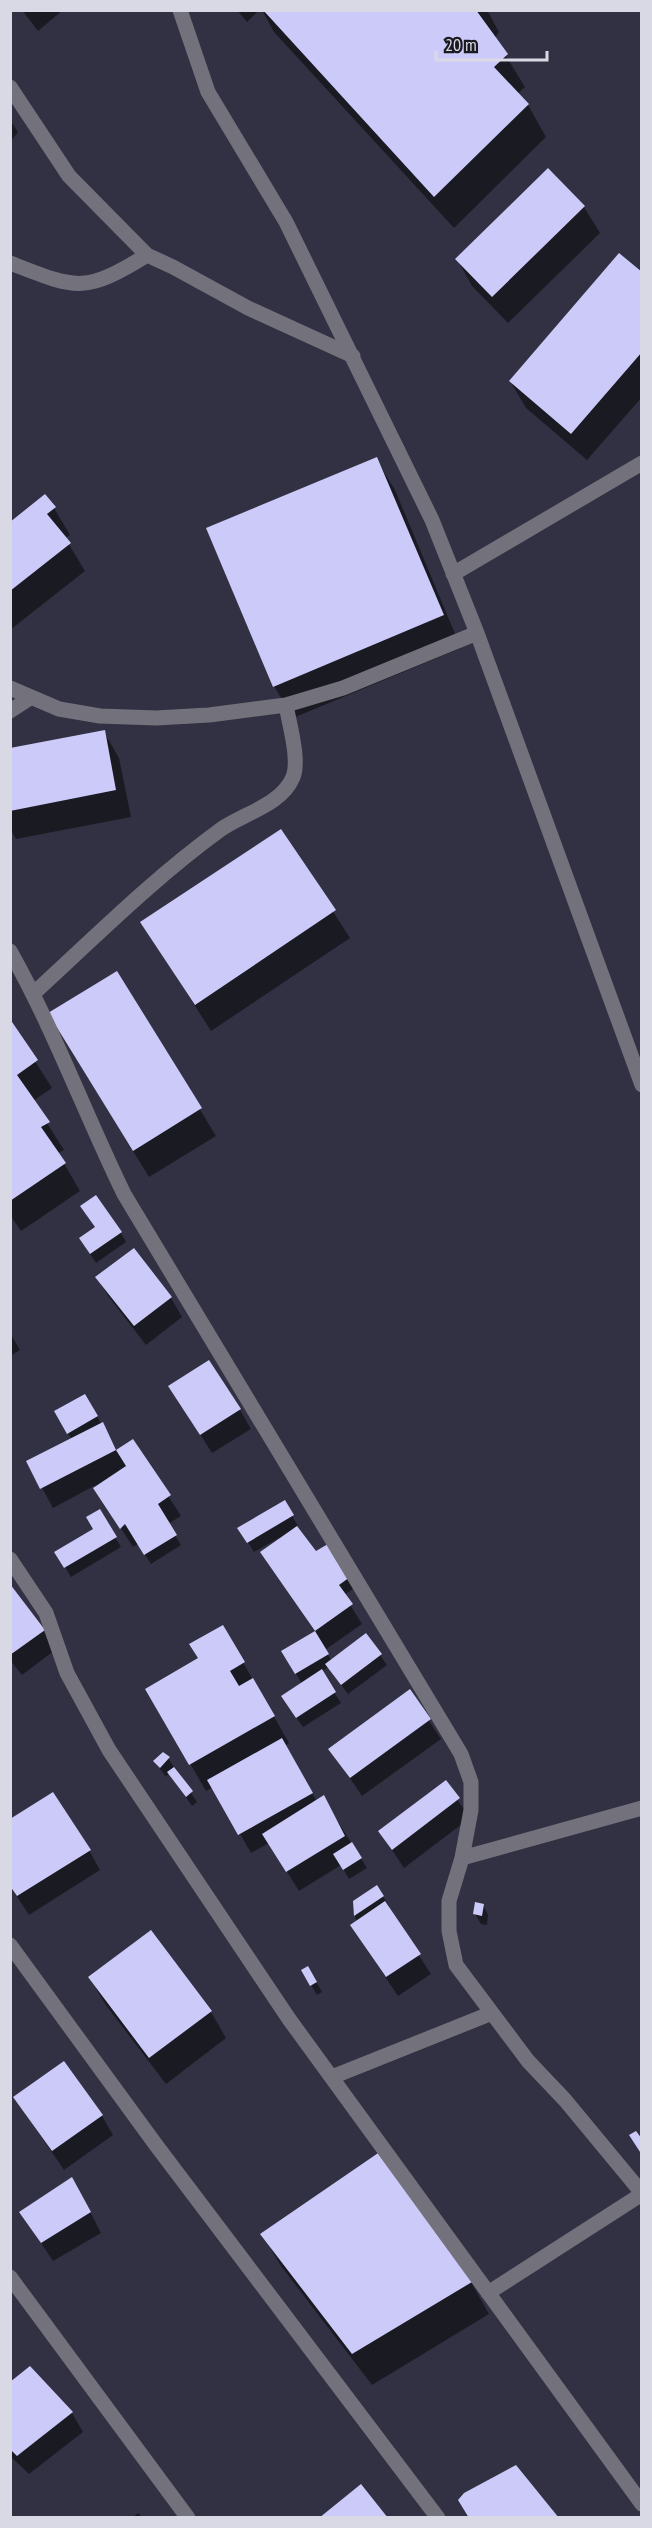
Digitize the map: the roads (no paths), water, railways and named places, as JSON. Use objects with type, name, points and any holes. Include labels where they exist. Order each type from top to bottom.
[{"type":"street","points":[[180,10],[208,92],[286,222],[432,520],[477,633],[642,1085]]},
{"type":"street","points":[[10,87],[69,176],[147,255],[248,308],[353,357]]},
{"type":"street","points":[[10,263],[55,280],[75,284],[95,283],[115,275],[147,255]]},
{"type":"street","points":[[453,574],[642,463]]},
{"type":"street","points":[[10,688],[59,709],[80,712],[156,718],[209,715],[286,705],[343,688],[477,633]]},
{"type":"street","points":[[10,711],[30,698]]},
{"type":"street","points":[[34,993],[164,874],[222,828],[279,796],[294,777],[295,753],[286,705]]},
{"type":"street","points":[[10,951],[34,993],[87,1118],[124,1194],[461,1754],[471,1782],[471,1800],[462,1858],[449,1901],[449,1931],[456,1965],[528,2061],[565,2100],[642,2193],[488,2293]]},
{"type":"street","points":[[10,1559],[46,1613],[67,1674],[109,1750],[283,2009],[642,2504]]},
{"type":"street","points":[[462,1858],[642,1808]]},
{"type":"street","points":[[10,1945],[156,2145],[438,2517]]},
{"type":"street","points":[[332,2077],[492,2013]]},
{"type":"street","points":[[10,2277],[188,2517]]}]
